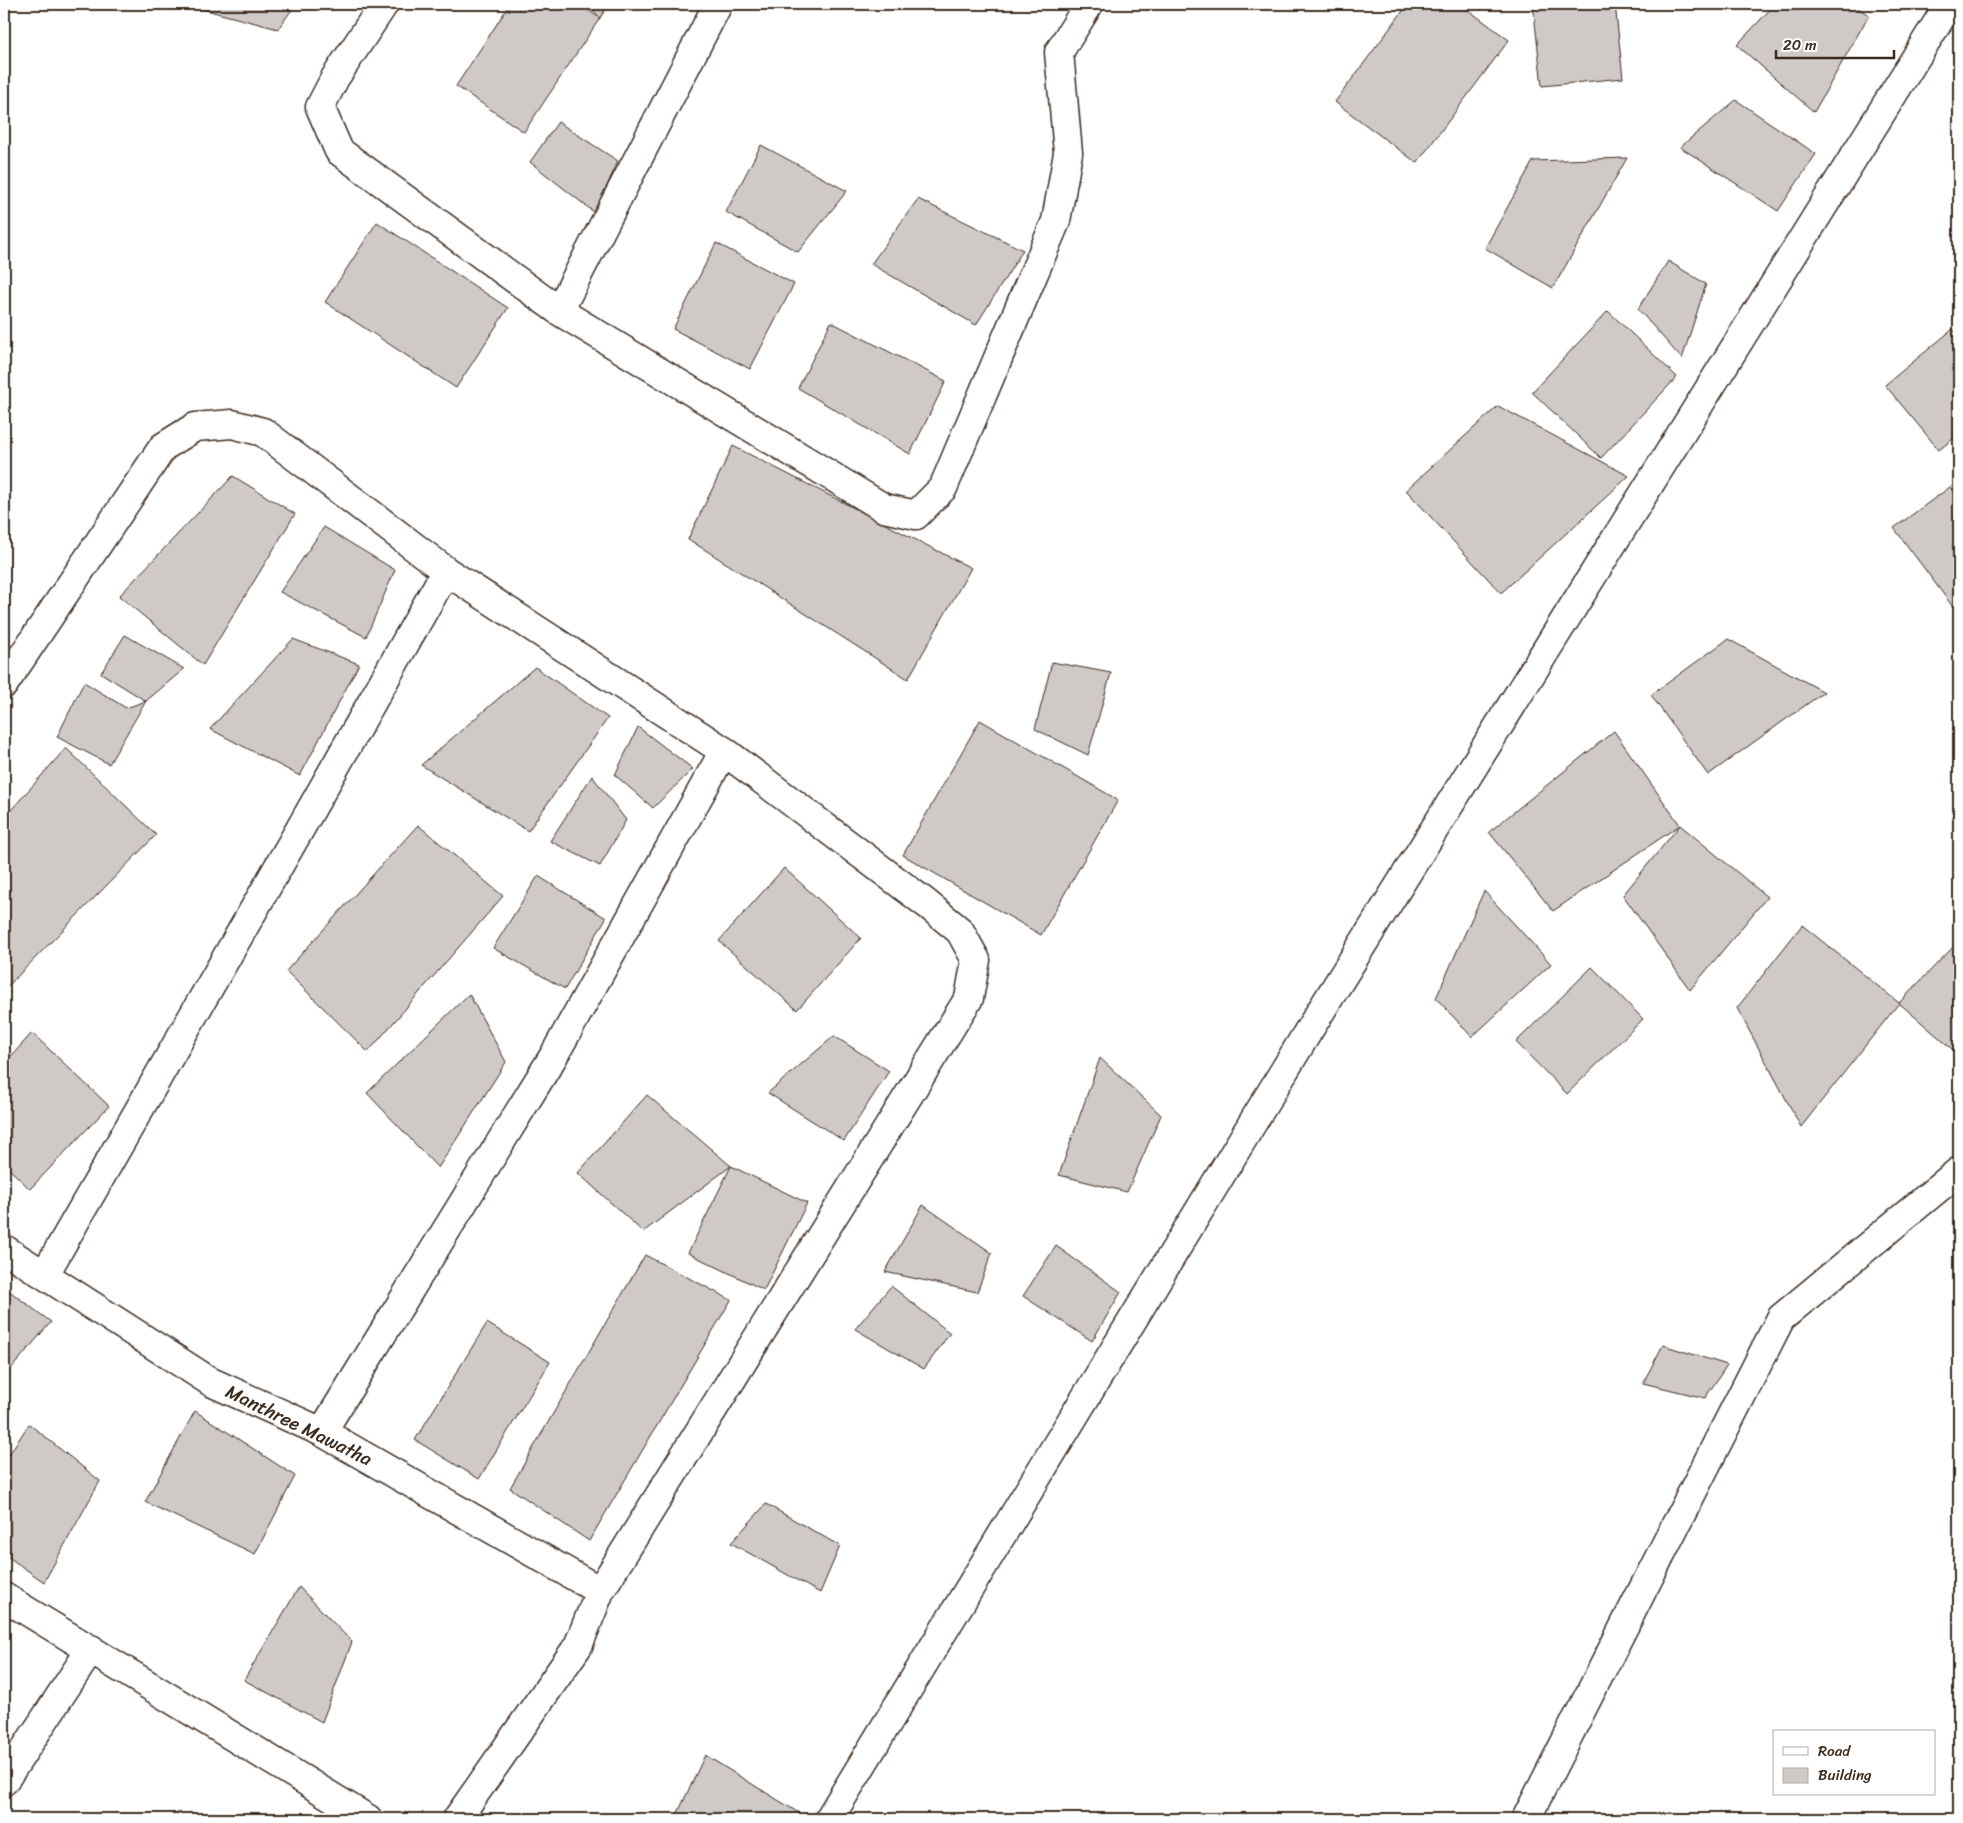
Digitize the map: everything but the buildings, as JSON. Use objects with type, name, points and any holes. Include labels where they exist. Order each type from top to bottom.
[{"type":"street","points":[[384,4],[335,78],[320,107],[339,151],[559,311],[884,508],[916,515],[943,488],[1056,221],[1068,153],[1060,52],[1088,4]]},
{"type":"street","points":[[559,311],[718,4]]},
{"type":"street","points":[[829,1819],[1304,1039],[1943,14],[1941,4]]},
{"type":"street","points":[[6,676],[163,447],[195,427],[232,424],[263,432],[446,571],[724,751],[960,931],[976,960],[969,998],[600,1591],[578,1646],[457,1819]]},
{"type":"street","points":[[44,1274],[446,571]]},
{"type":"street","points":[[322,1432],[553,1057],[724,751]]},
{"type":"street","points":[[1526,1819],[1781,1318],[1959,1171]]},
{"type":"street","name":"Manthree Mawatha","points":[[4,1249],[211,1382],[322,1432],[600,1591]]},
{"type":"street","points":[[4,1597],[368,1819]]},
{"type":"street","points":[[4,1781],[91,1649]]}]
